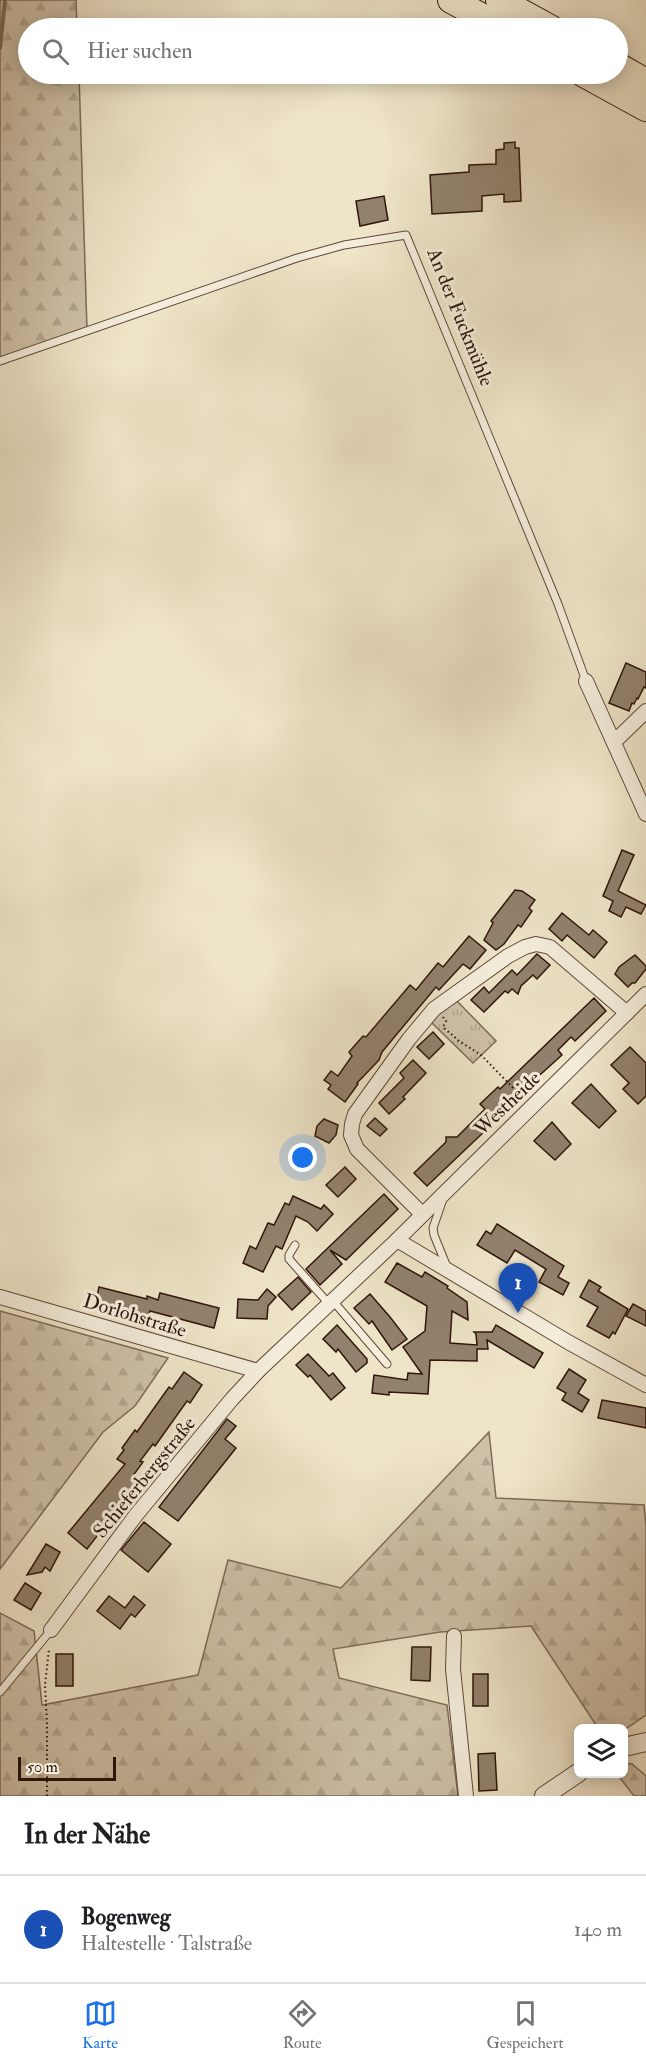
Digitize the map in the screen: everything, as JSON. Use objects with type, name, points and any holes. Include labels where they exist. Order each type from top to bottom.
[{"type":"highway","points":[[451,0],[484,18]]},
{"type":"highway","points":[[499,0],[532,18]]},
{"type":"highway","points":[[628,72],[646,82]]},
{"type":"highway","points":[[602,84],[646,108]]},
{"type":"street","name":"An der Fuckmühle","points":[[586,681],[646,814]]},
{"type":"street","points":[[614,742],[646,711]]},
{"type":"street","points":[[422,1214],[357,1149],[352,1141],[351,1129],[355,1114],[409,1039],[434,1009],[508,957],[525,947],[536,944],[550,947],[627,1013]]},
{"type":"street","name":"Westheide","points":[[396,1240],[646,994]]},
{"type":"street","points":[[396,1240],[568,1342],[646,1385]]},
{"type":"street","name":"Schieferbergstraße","points":[[51,1630],[136,1515],[232,1399],[258,1371],[396,1240]]},
{"type":"street","name":"Dorlohstraße","points":[[0,1297],[258,1371]]},
{"type":"street","points":[[454,1636],[453,1669],[466,1796]]},
{"type":"street","points":[[628,1746],[646,1742]]},
{"type":"street","points":[[544,1796],[574,1776]]},
{"type":"lane","name":"An der Fuckmühle","points":[[0,360],[297,258],[344,245],[406,235],[558,604],[586,681]]},
{"type":"lane","points":[[446,1191],[433,1228],[448,1270]]},
{"type":"lane","points":[[295,1245],[289,1259],[387,1364]]},
{"type":"lane","points":[[0,1692],[51,1630]]},
{"type":"path","points":[[446,1021],[443,1027],[481,1055],[531,1106]]},
{"type":"path","points":[[47,1796],[45,1685],[51,1630]]},
{"type":"green space","points":[[0,0],[76,0],[77,18],[18,18],[18,84],[79,84],[87,330],[0,359]]},
{"type":"green space","points":[[456,1000],[496,1041],[473,1063],[430,1021]]},
{"type":"green space","points":[[0,1311],[168,1358],[135,1406],[103,1432],[0,1569]]},
{"type":"green space","points":[[489,1432],[496,1498],[644,1505],[646,1715],[628,1727],[628,1724],[595,1724],[531,1626],[440,1632],[333,1649],[339,1678],[447,1705],[458,1796],[0,1796],[0,1613],[34,1631],[42,1705],[198,1675],[228,1560],[341,1588]]},
{"type":"green space","points":[[628,1764],[632,1764],[646,1776],[646,1796],[634,1796],[620,1778],[628,1778]]},
{"type":"building","points":[[515,142],[515,148],[519,148],[521,201],[504,202],[504,194],[482,196],[482,211],[432,214],[430,175],[469,172],[469,165],[496,164],[496,150],[504,149],[504,143]]},
{"type":"building","points":[[384,196],[388,220],[360,226],[356,201]]},
{"type":"building","points":[[626,663],[646,672],[646,688],[644,687],[634,704],[632,703],[629,711],[609,703]]},
{"type":"building","points":[[622,850],[634,855],[618,891],[646,905],[641,914],[626,907],[621,917],[609,911],[613,901],[603,896]]},
{"type":"building","points":[[515,890],[522,891],[535,900],[529,908],[532,911],[521,927],[518,925],[504,944],[496,950],[484,940],[493,923],[491,921]]},
{"type":"building","points":[[562,913],[589,935],[593,930],[607,942],[594,958],[567,935],[562,941],[549,929]]},
{"type":"building","points":[[469,936],[486,950],[470,969],[463,964],[439,990],[436,987],[382,1052],[379,1060],[357,1083],[345,1102],[328,1089],[331,1085],[324,1080],[331,1071],[338,1076],[352,1056],[349,1052],[363,1036],[366,1037],[410,985],[416,990],[438,963],[443,967]]},
{"type":"building","points":[[537,954],[550,965],[537,979],[533,975],[521,986],[518,994],[512,989],[508,993],[505,991],[484,1012],[471,1000],[484,987],[489,993],[512,970],[517,975]]},
{"type":"building","points":[[635,955],[646,966],[646,969],[635,983],[628,987],[615,974],[619,967]]},
{"type":"building","points":[[594,998],[606,1011],[575,1041],[571,1037],[558,1050],[562,1055],[511,1101],[513,1102],[488,1128],[427,1186],[414,1173],[446,1142],[446,1137],[457,1137],[485,1109],[480,1104],[498,1087],[500,1089]]},
{"type":"building","points":[[433,1032],[444,1044],[429,1059],[417,1047]]},
{"type":"building","points":[[630,1047],[646,1063],[646,1096],[638,1104],[623,1089],[629,1083],[611,1065]]},
{"type":"building","points":[[413,1060],[426,1073],[403,1097],[405,1099],[389,1114],[379,1103],[404,1078],[400,1073]]},
{"type":"building","points":[[591,1084],[616,1111],[599,1128],[572,1103]]},
{"type":"building","points":[[375,1118],[387,1129],[380,1136],[367,1126]]},
{"type":"building","points":[[324,1119],[338,1125],[336,1135],[329,1143],[315,1136],[317,1126]]},
{"type":"building","points":[[552,1122],[571,1144],[555,1160],[534,1141]]},
{"type":"building","points":[[345,1167],[356,1179],[338,1197],[326,1185]]},
{"type":"building","points":[[384,1194],[398,1209],[346,1260],[330,1250],[342,1264],[320,1285],[306,1269]]},
{"type":"building","points":[[293,1196],[321,1209],[324,1205],[333,1214],[317,1231],[308,1222],[296,1216],[282,1249],[276,1246],[263,1272],[243,1263],[250,1246],[256,1249],[268,1223],[274,1225],[285,1203],[289,1205]]},
{"type":"building","points":[[497,1224],[564,1266],[558,1277],[569,1283],[563,1295],[539,1282],[546,1269],[515,1250],[507,1263],[477,1245],[486,1231],[491,1234]]},
{"type":"building","points":[[397,1263],[422,1277],[425,1272],[448,1286],[447,1288],[467,1302],[468,1320],[452,1311],[450,1343],[477,1345],[474,1332],[492,1332],[496,1325],[543,1353],[534,1368],[487,1340],[488,1349],[477,1349],[477,1361],[430,1360],[428,1394],[372,1393],[374,1375],[407,1380],[408,1373],[422,1374],[403,1347],[425,1331],[427,1306],[385,1282]]},
{"type":"building","points":[[298,1277],[311,1292],[292,1310],[278,1295]]},
{"type":"building","points":[[589,1280],[601,1287],[598,1291],[628,1309],[615,1334],[613,1332],[609,1338],[587,1326],[598,1307],[580,1297]]},
{"type":"building","points":[[99,1287],[147,1299],[147,1296],[158,1300],[160,1293],[219,1308],[214,1328],[150,1311],[147,1319],[95,1306]]},
{"type":"building","points":[[267,1289],[276,1297],[268,1306],[267,1319],[237,1318],[238,1299],[258,1300]]},
{"type":"building","points":[[370,1294],[407,1339],[392,1350],[372,1321],[369,1324],[354,1308]]},
{"type":"building","points":[[633,1304],[646,1311],[646,1326],[626,1316]]},
{"type":"building","points":[[337,1325],[367,1359],[367,1363],[356,1372],[338,1349],[336,1352],[323,1339]]},
{"type":"building","points":[[308,1354],[329,1376],[333,1373],[345,1388],[331,1400],[310,1375],[308,1377],[296,1365]]},
{"type":"building","points":[[569,1369],[586,1380],[578,1393],[589,1400],[582,1412],[562,1400],[566,1393],[557,1388]]},
{"type":"building","points":[[184,1372],[202,1385],[190,1403],[187,1401],[155,1446],[153,1444],[140,1461],[143,1462],[132,1477],[140,1481],[87,1549],[68,1533],[125,1464],[117,1459],[124,1450],[122,1448],[135,1430],[137,1432],[169,1387],[172,1389]]},
{"type":"building","points":[[602,1400],[646,1408],[646,1428],[598,1418]]},
{"type":"building","points":[[227,1419],[236,1426],[225,1439],[236,1448],[178,1521],[159,1507]]},
{"type":"building","points":[[144,1522],[171,1544],[148,1572],[121,1550]]},
{"type":"building","points":[[46,1544],[60,1552],[50,1571],[45,1567],[42,1572],[27,1575]]},
{"type":"building","points":[[25,1583],[41,1593],[31,1610],[14,1600]]},
{"type":"building","points":[[109,1596],[125,1608],[134,1596],[145,1605],[135,1617],[131,1614],[120,1629],[97,1611]]},
{"type":"building","points":[[412,1647],[431,1647],[430,1681],[411,1680]]},
{"type":"building","points":[[56,1654],[73,1654],[73,1686],[56,1686]]},
{"type":"building","points":[[473,1674],[488,1674],[488,1706],[473,1706]]},
{"type":"building","points":[[495,1753],[497,1790],[479,1791],[478,1754]]},
{"type":"waterway","points":[[0,48],[5,0]]},
{"type":"place","name":"Bogenweg","points":[[518,1313]]}]
